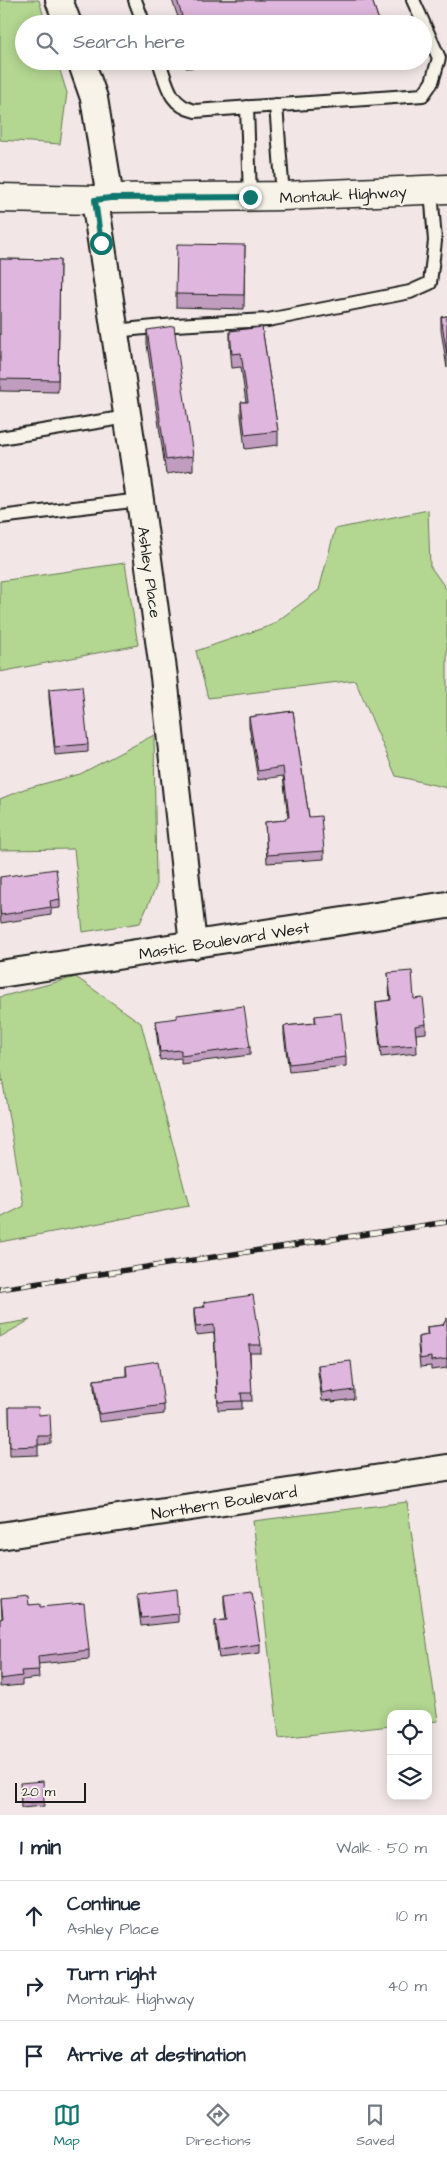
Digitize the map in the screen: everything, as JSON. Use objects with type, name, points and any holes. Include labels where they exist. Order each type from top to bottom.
[{"type":"main road","name":"Montauk Highway","points":[[0,198],[250,197],[439,189]]},
{"type":"street","points":[[59,0],[65,15]]},
{"type":"street","name":"Ashley Place","points":[[84,70],[94,98],[114,331],[140,500],[164,677],[193,946]]},
{"type":"street","name":"Mastic Boulevard West","points":[[0,974],[193,946],[447,905]]},
{"type":"street","name":"Northern Boulevard","points":[[0,1536],[447,1468]]},
{"type":"lane","points":[[135,0],[141,15]]},
{"type":"lane","points":[[413,0],[420,15]]},
{"type":"lane","points":[[162,70],[174,100],[186,109],[195,111],[423,95],[432,82],[439,58],[432,42]]},
{"type":"lane","points":[[276,105],[282,196]]},
{"type":"lane","points":[[247,107],[250,197]]},
{"type":"lane","points":[[114,331],[175,325],[268,320],[410,292],[430,283],[439,189]]},
{"type":"lane","points":[[0,438],[127,417]]},
{"type":"lane","points":[[0,517],[140,500]]},
{"type":"green space","points":[[0,0],[39,0],[43,15],[15,15],[15,70],[60,70],[67,93],[60,144],[0,140]]},
{"type":"green space","points":[[428,510],[430,566],[447,590],[447,788],[396,776],[355,680],[208,698],[196,651],[272,625],[319,590],[335,529]]},
{"type":"green space","points":[[125,563],[138,645],[0,672],[0,581]]},
{"type":"green space","points":[[154,735],[156,887],[140,923],[83,932],[74,849],[0,850],[0,799],[24,789],[80,774]]},
{"type":"green space","points":[[76,977],[141,1023],[189,1206],[0,1242],[0,1218],[24,1206],[0,1066],[0,997]]},
{"type":"green space","points":[[30,1320],[0,1337],[0,1325]]},
{"type":"green space","points":[[407,1502],[438,1721],[432,1722],[432,1710],[387,1710],[387,1726],[279,1738],[253,1521]]},
{"type":"building","points":[[177,0],[372,0],[377,15],[182,15]]},
{"type":"building","points":[[177,244],[245,245],[244,295],[176,294]]},
{"type":"building","points":[[0,259],[60,260],[58,380],[0,379]]},
{"type":"building","points":[[447,316],[447,354],[441,317]]},
{"type":"building","points":[[174,326],[193,456],[166,460],[147,330]]},
{"type":"building","points":[[262,327],[278,431],[245,435],[241,402],[248,402],[241,353],[232,354],[230,331]]},
{"type":"building","points":[[82,686],[88,744],[55,747],[49,689]]},
{"type":"building","points":[[293,711],[309,817],[321,816],[324,851],[267,855],[265,822],[285,820],[285,818],[289,817],[283,767],[258,771],[249,717]]},
{"type":"building","points":[[56,869],[60,899],[50,901],[51,907],[1,915],[0,877]]},
{"type":"building","points":[[412,971],[414,999],[423,998],[426,1024],[415,1026],[417,1045],[381,1048],[376,1002],[391,1000],[388,973]]},
{"type":"building","points":[[244,1006],[250,1047],[181,1056],[181,1050],[160,1052],[156,1021],[177,1018],[177,1015]]},
{"type":"building","points":[[341,1013],[346,1057],[289,1064],[284,1026],[316,1023],[315,1016]]},
{"type":"building","points":[[253,1295],[261,1345],[249,1345],[252,1393],[241,1393],[242,1401],[218,1402],[214,1325],[196,1327],[194,1308],[205,1307],[204,1302]]},
{"type":"building","points":[[447,1318],[447,1359],[431,1361],[431,1357],[420,1359],[418,1337],[428,1335],[427,1327],[443,1325]]},
{"type":"building","points":[[158,1361],[164,1405],[99,1414],[94,1380],[127,1376],[126,1366]]},
{"type":"building","points":[[351,1361],[354,1390],[322,1393],[318,1365]]},
{"type":"building","points":[[9,1407],[38,1407],[39,1415],[50,1414],[51,1436],[38,1436],[38,1446],[10,1447]]},
{"type":"building","points":[[176,1590],[178,1614],[141,1618],[138,1595]]},
{"type":"building","points":[[252,1591],[260,1644],[219,1650],[215,1621],[227,1620],[224,1595]]},
{"type":"building","points":[[28,1596],[29,1605],[40,1604],[40,1607],[84,1603],[89,1650],[38,1656],[39,1670],[21,1671],[22,1676],[0,1679],[0,1619],[3,1618],[1,1599]]},
{"type":"building","points":[[43,1781],[44,1802],[21,1803],[20,1783]]},
{"type":"railway","points":[[0,1289],[447,1222]]},
{"type":"route","points":[[101,243],[95,200],[110,198],[250,197]]}]
